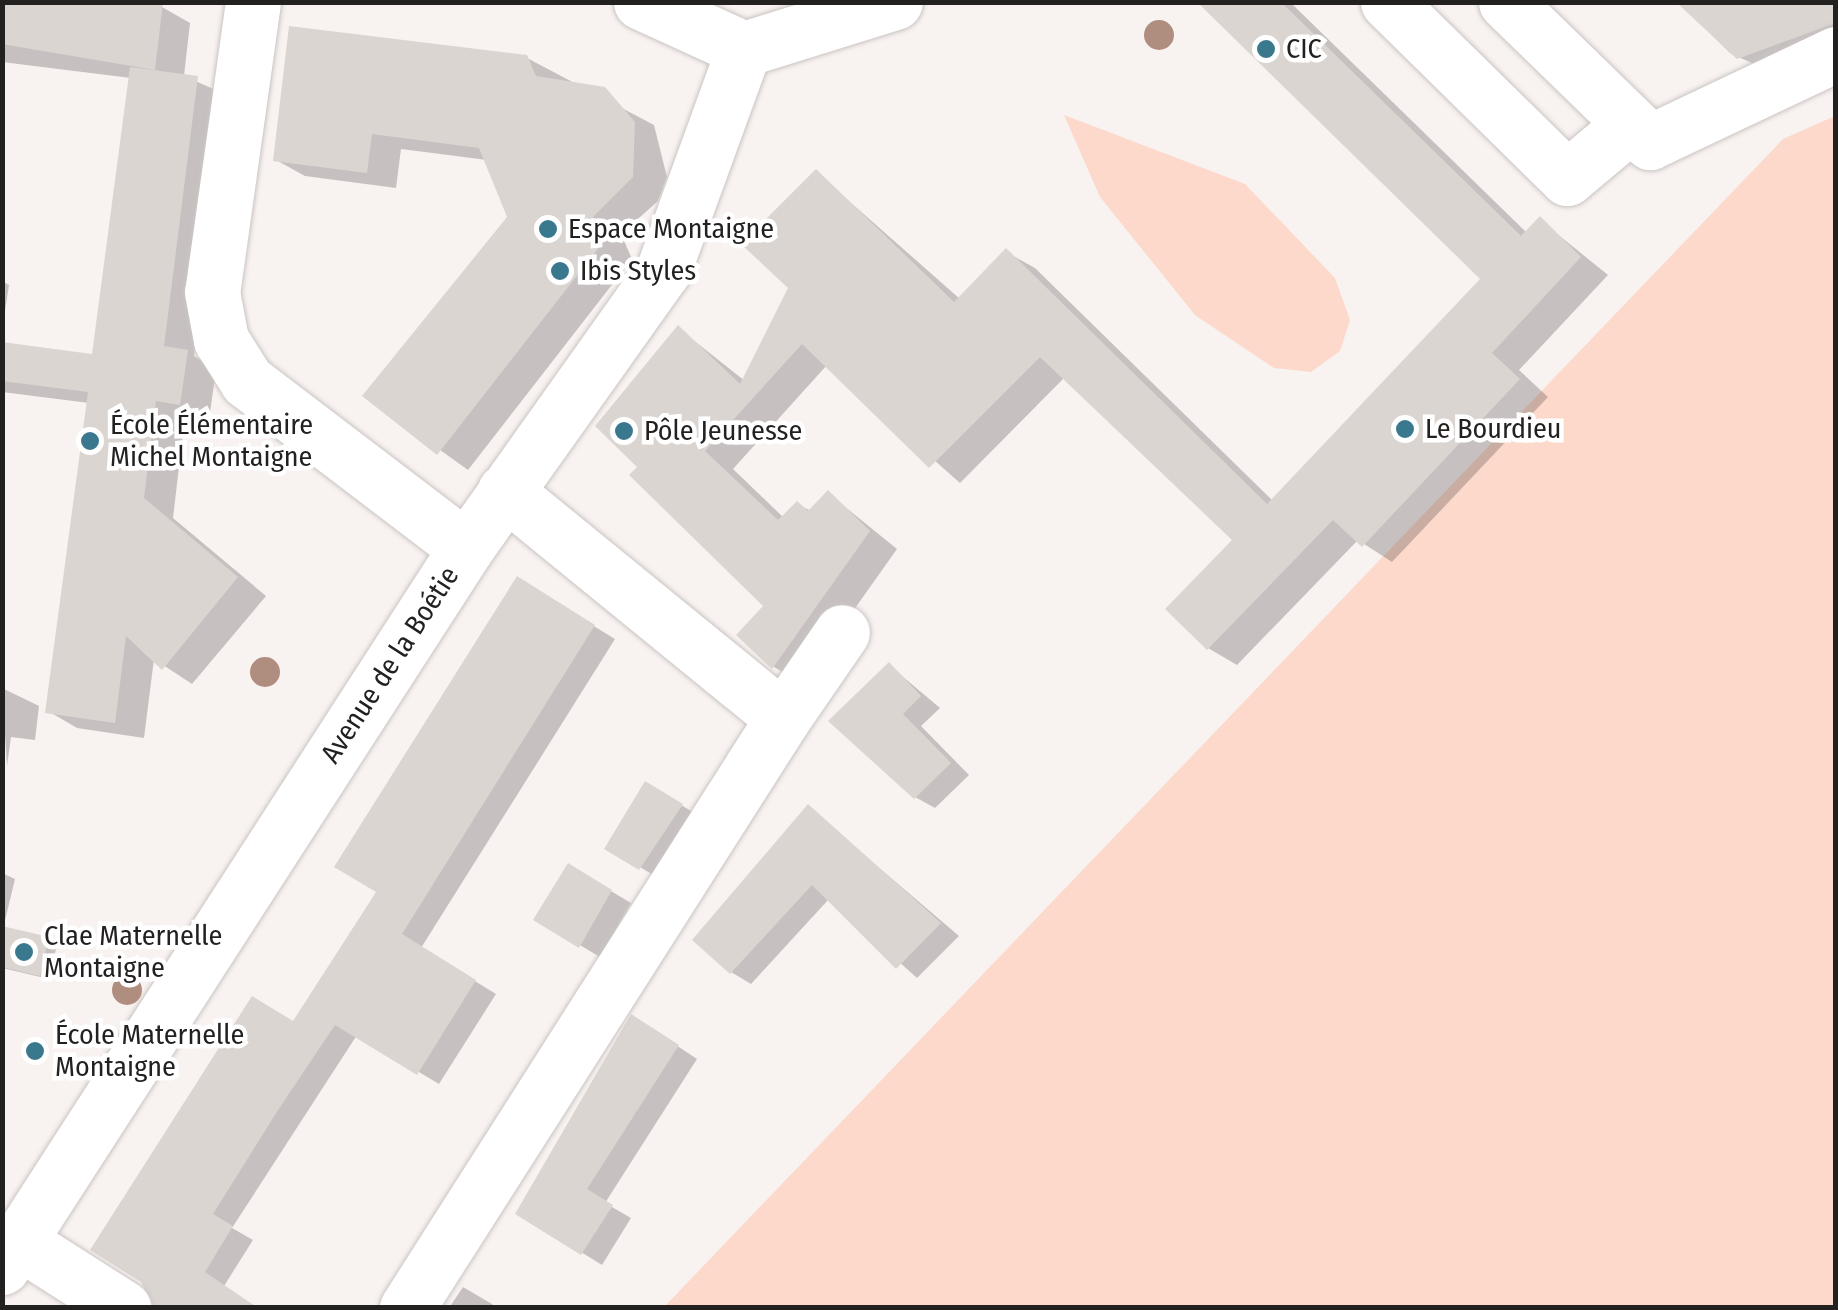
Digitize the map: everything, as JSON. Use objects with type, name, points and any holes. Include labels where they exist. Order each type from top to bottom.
[{"type":"main road","points":[[253,2],[212,292],[221,340],[247,381],[466,548]]},
{"type":"main road","points":[[642,2],[744,50],[895,2]]},
{"type":"main road","points":[[1388,2],[1567,178],[1630,126]]},
{"type":"main road","points":[[1506,2],[1650,142],[1836,54]]},
{"type":"main road","name":"Avenue de la Boétie","points":[[10,1254],[466,548],[664,271],[744,50]]},
{"type":"main road","points":[[504,492],[783,718]]},
{"type":"main road","points":[[407,1308],[783,718],[842,632]]},
{"type":"main road","points":[[10,1254],[123,1308]]},
{"type":"shaded area","points":[[1064,115],[1245,184],[1335,278],[1350,320],[1340,351],[1311,372],[1274,368],[1195,315],[1100,197]]},
{"type":"shaded area","points":[[1835,116],[1835,1307],[664,1307],[1783,139]]},
{"type":"building","points":[[2,2],[163,2],[155,70],[2,44]]},
{"type":"building","points":[[1197,2],[1281,2],[1521,236],[1540,216],[1581,257],[1492,353],[1520,379],[1362,547],[1333,520],[1207,650],[1165,609],[1232,540],[1040,357],[929,468],[802,344],[705,451],[778,520],[797,501],[808,511],[828,490],[870,531],[772,669],[736,635],[763,606],[629,475],[637,467],[595,426],[678,325],[740,384],[788,288],[741,244],[816,169],[954,302],[1006,248],[1267,504],[1480,279]]},
{"type":"building","points":[[1676,2],[1836,2],[1836,23],[1737,59]]},
{"type":"building","name":"Espace Montaigne","points":[[289,26],[527,55],[536,76],[605,87],[635,122],[633,177],[593,217],[604,241],[437,455],[362,396],[507,217],[479,148],[372,134],[367,173],[273,161]]},
{"type":"building","points":[[130,67],[198,76],[164,346],[188,350],[180,405],[156,401],[144,498],[238,577],[162,670],[126,636],[115,723],[45,713],[88,392],[2,381],[2,342],[92,354]]},
{"type":"building","points":[[517,576],[595,625],[402,934],[476,980],[417,1075],[335,1025],[278,1110],[213,1214],[233,1226],[205,1272],[258,1308],[154,1308],[141,1282],[90,1250],[252,996],[293,1021],[376,892],[334,867]]},
{"type":"building","points":[[889,662],[921,696],[903,714],[951,763],[914,799],[828,721]]},
{"type":"building","points":[[645,781],[683,804],[639,870],[604,849]]},
{"type":"building","points":[[808,804],[941,923],[896,969],[812,885],[730,974],[692,940]]},
{"type":"building","points":[[568,863],[612,890],[579,948],[533,920]]},
{"type":"building","name":"Clae Maternelle Montaigne","points":[[2,926],[49,937],[40,976],[2,967]]},
{"type":"building","points":[[631,1014],[679,1045],[587,1189],[613,1205],[581,1255],[515,1214]]},
{"type":"place","name":"CIC","points":[[1266,49]]},
{"type":"place","name":"Espace Montaigne","points":[[548,229]]},
{"type":"place","name":"Ibis Styles","points":[[560,271]]},
{"type":"place","name":"Le Bourdieu","points":[[1405,429]]},
{"type":"place","name":"Pôle Jeunesse","points":[[624,431]]},
{"type":"place","name":"École Élémentaire Michel Montaigne","points":[[90,441]]},
{"type":"place","name":"Clae Maternelle Montaigne","points":[[24,952]]},
{"type":"place","name":"École Maternelle Montaigne","points":[[35,1051]]}]
